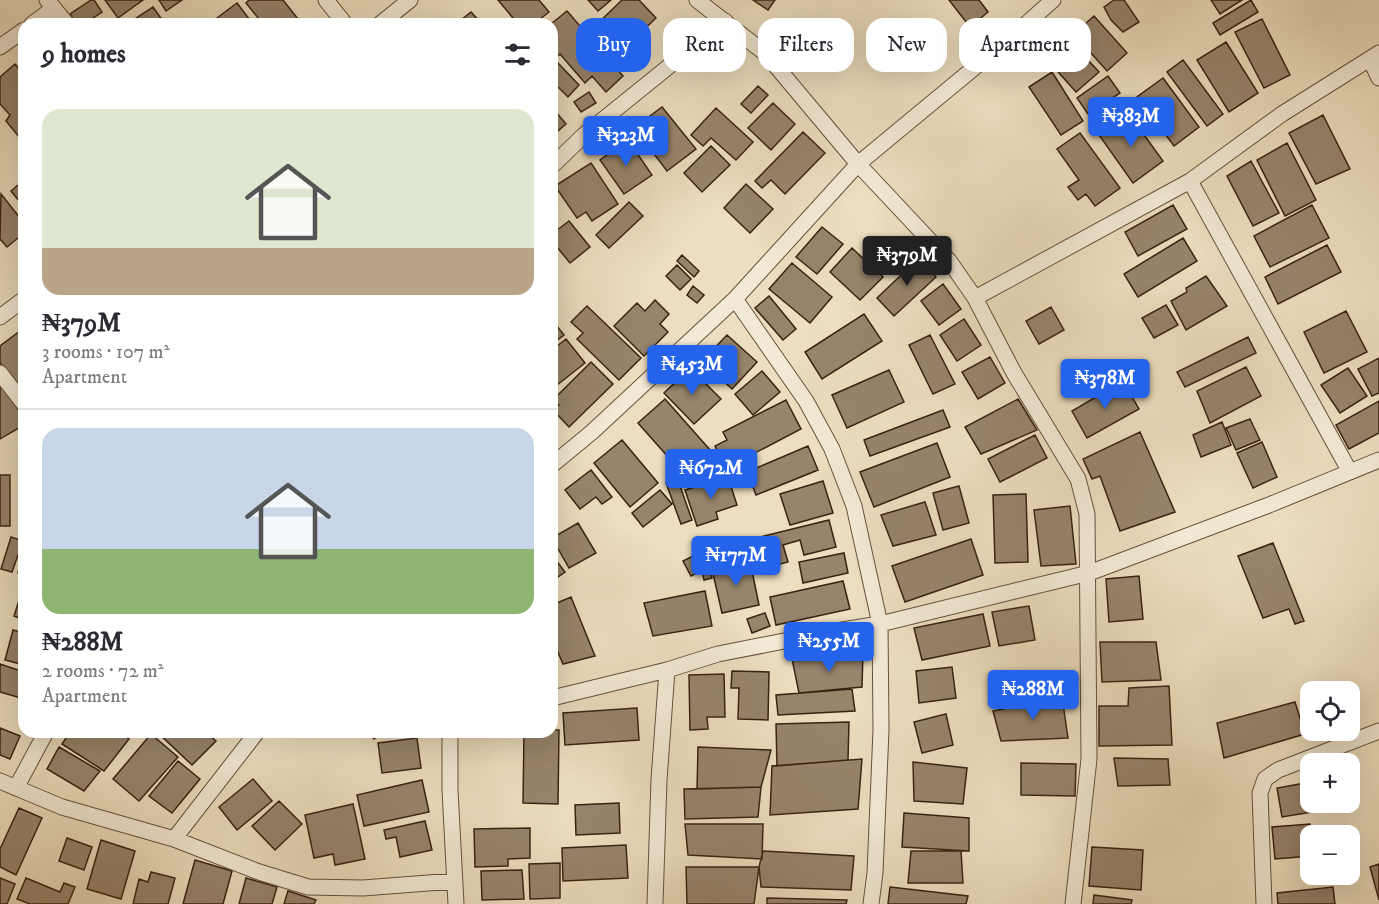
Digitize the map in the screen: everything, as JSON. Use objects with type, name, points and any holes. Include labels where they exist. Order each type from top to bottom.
[{"type":"street","points":[[326,0],[340,18]]},
{"type":"street","points":[[388,18],[410,0]]},
{"type":"street","points":[[697,0],[721,18]]},
{"type":"street","points":[[558,460],[592,432],[735,299],[858,164],[1053,0]]},
{"type":"street","points":[[37,18],[50,4],[62,18]]},
{"type":"street","points":[[0,47],[18,34]]},
{"type":"street","points":[[746,38],[765,53],[858,164],[950,262],[975,298],[1014,374],[1078,479],[1087,513],[1089,759],[1073,904]]},
{"type":"street","points":[[975,298],[1190,181],[1282,114],[1374,56],[1379,78]]},
{"type":"street","points":[[558,160],[584,135],[663,71]]},
{"type":"street","points":[[1190,181],[1350,472]]},
{"type":"street","points":[[735,299],[806,401],[832,449],[854,506],[880,624],[881,730],[875,873],[871,904]]},
{"type":"street","points":[[0,317],[18,304]]},
{"type":"street","points":[[0,373],[18,396]]},
{"type":"street","points":[[558,697],[667,670],[718,654],[880,624],[1089,573],[1269,505],[1379,460]]},
{"type":"street","points":[[655,904],[659,780],[667,670]]},
{"type":"street","points":[[1264,904],[1260,793],[1265,778],[1278,770],[1379,731]]},
{"type":"street","points":[[16,788],[43,738]]},
{"type":"street","points":[[174,839],[252,738]]},
{"type":"street","points":[[450,738],[450,790],[456,904]]},
{"type":"street","points":[[0,781],[62,807],[174,839],[259,872],[308,886],[363,888],[454,881]]},
{"type":"building","points":[[91,0],[94,0],[102,12],[93,18],[72,18],[70,14]]},
{"type":"building","points":[[105,0],[143,0],[118,18]]},
{"type":"building","points":[[159,0],[182,0],[166,11]]},
{"type":"building","points":[[249,0],[283,0],[297,18],[258,18],[246,3]]},
{"type":"building","points":[[498,0],[539,0],[549,12],[542,18],[513,18]]},
{"type":"building","points":[[588,0],[611,0],[598,11]]},
{"type":"building","points":[[622,0],[639,0],[656,18],[651,23],[651,18],[603,18]]},
{"type":"building","points":[[753,0],[775,0],[768,10]]},
{"type":"building","points":[[949,0],[979,0],[988,12],[981,18],[963,18]]},
{"type":"building","points":[[1114,0],[1124,0],[1139,22],[1123,32],[1111,20],[1104,7]]},
{"type":"building","points":[[1211,0],[1242,0],[1220,14]]},
{"type":"building","points":[[1251,0],[1258,12],[1220,35],[1213,23]]},
{"type":"building","points":[[237,3],[248,18],[217,18]]},
{"type":"building","points":[[153,7],[161,18],[136,18]]},
{"type":"building","points":[[567,11],[576,21],[576,72],[620,72],[623,76],[606,92],[592,76],[585,83],[560,54],[558,56],[558,18]]},
{"type":"building","points":[[471,12],[476,18],[464,18]]},
{"type":"building","points":[[1094,16],[1127,53],[1107,71],[1091,53],[1091,19]]},
{"type":"building","points":[[1262,19],[1290,75],[1264,88],[1235,32]]},
{"type":"building","points":[[1226,42],[1258,93],[1229,112],[1197,60]]},
{"type":"building","points":[[1183,60],[1223,114],[1207,126],[1167,72]]},
{"type":"building","points":[[558,63],[579,85],[568,97],[558,87]]},
{"type":"building","points":[[1091,63],[1099,72],[1076,92],[1058,72],[1091,72]]},
{"type":"building","points":[[15,64],[18,68],[18,136],[6,121],[10,115],[0,104],[0,77]]},
{"type":"building","points":[[1052,72],[1083,121],[1061,135],[1029,87]]},
{"type":"building","points":[[1108,76],[1120,93],[1088,114],[1077,98]]},
{"type":"building","points":[[1163,78],[1199,127],[1174,146],[1137,97]]},
{"type":"building","points":[[758,86],[768,95],[751,113],[741,104]]},
{"type":"building","points":[[589,92],[596,103],[581,112],[574,102]]},
{"type":"building","points":[[773,103],[795,124],[771,150],[748,128]]},
{"type":"building","points":[[662,107],[696,149],[667,171],[634,128]]},
{"type":"building","points":[[716,108],[753,142],[736,160],[711,138],[703,146],[691,135]]},
{"type":"building","points":[[558,114],[566,124],[558,131]]},
{"type":"building","points":[[1129,114],[1163,161],[1133,183],[1099,135]]},
{"type":"building","points":[[1323,115],[1350,169],[1316,184],[1289,133]]},
{"type":"building","points":[[803,132],[825,153],[785,194],[771,180],[762,188],[755,181]]},
{"type":"building","points":[[1080,133],[1120,188],[1095,206],[1086,194],[1078,200],[1068,187],[1079,180],[1057,149]]},
{"type":"building","points":[[628,140],[652,175],[624,194],[600,160]]},
{"type":"building","points":[[1287,143],[1316,200],[1285,216],[1257,160]]},
{"type":"building","points":[[711,146],[730,165],[702,192],[684,173]]},
{"type":"building","points":[[1251,161],[1279,213],[1253,226],[1227,176]]},
{"type":"building","points":[[591,163],[618,204],[592,221],[586,212],[577,218],[558,190],[558,184]]},
{"type":"building","points":[[746,184],[773,209],[750,233],[724,208]]},
{"type":"building","points":[[18,185],[18,200],[11,191]]},
{"type":"building","points":[[1,194],[18,215],[18,238],[7,247],[0,239]]},
{"type":"building","points":[[629,202],[643,216],[609,248],[596,235]]},
{"type":"building","points":[[1173,205],[1187,229],[1138,256],[1125,232]]},
{"type":"building","points":[[1312,205],[1329,238],[1270,267],[1254,236]]},
{"type":"building","points":[[569,221],[590,247],[570,263],[558,248],[558,229]]},
{"type":"building","points":[[822,227],[843,244],[817,274],[796,257]]},
{"type":"building","points":[[1183,238],[1197,261],[1138,297],[1124,274]]},
{"type":"building","points":[[1327,245],[1341,272],[1278,304],[1265,277]]},
{"type":"building","points":[[852,248],[883,277],[860,300],[830,272]]},
{"type":"building","points":[[682,255],[699,271],[694,277],[677,261]]},
{"type":"building","points":[[919,258],[936,277],[894,316],[877,298]]},
{"type":"building","points":[[792,263],[832,297],[810,323],[769,289]]},
{"type":"building","points":[[677,265],[691,279],[680,290],[666,276]]},
{"type":"building","points":[[1206,276],[1227,306],[1186,330],[1171,301],[1187,292],[1186,288]]},
{"type":"building","points":[[943,284],[961,309],[939,325],[921,301]]},
{"type":"building","points":[[693,286],[704,295],[697,303],[687,295]]},
{"type":"building","points":[[769,296],[796,329],[783,340],[755,308]]},
{"type":"building","points":[[655,300],[669,314],[660,324],[668,332],[644,356],[614,326],[637,303],[645,311]]},
{"type":"building","points":[[1166,305],[1178,325],[1154,338],[1142,318]]},
{"type":"building","points":[[587,306],[641,358],[619,380],[577,339],[583,333],[571,322]]},
{"type":"building","points":[[1051,307],[1064,330],[1039,344],[1026,321]]},
{"type":"building","points":[[1346,311],[1367,352],[1324,373],[1304,332]]},
{"type":"building","points":[[864,314],[882,341],[822,379],[805,352]]},
{"type":"building","points":[[964,319],[981,345],[957,361],[940,335]]},
{"type":"building","points":[[558,327],[564,335],[558,340]]},
{"type":"building","points":[[18,332],[18,386],[0,363],[0,346]]},
{"type":"building","points":[[727,335],[757,362],[732,389],[702,361]]},
{"type":"building","points":[[930,335],[955,384],[933,394],[909,345]]},
{"type":"building","points":[[1248,337],[1256,353],[1185,387],[1177,372]]},
{"type":"building","points":[[566,339],[585,363],[558,384],[558,345]]},
{"type":"building","points":[[990,357],[1005,383],[978,399],[962,372]]},
{"type":"building","points":[[1379,358],[1379,393],[1372,396],[1358,369]]},
{"type":"building","points":[[591,362],[613,384],[569,427],[558,415],[558,395]]},
{"type":"building","points":[[1246,367],[1261,396],[1210,423],[1197,391]]},
{"type":"building","points":[[690,368],[721,399],[694,424],[664,393]]},
{"type":"building","points":[[1348,368],[1367,396],[1340,413],[1321,385]]},
{"type":"building","points":[[889,370],[904,402],[847,428],[832,395]]},
{"type":"building","points":[[762,371],[780,392],[753,415],[735,394]]},
{"type":"building","points":[[1123,381],[1139,409],[1087,438],[1072,411]]},
{"type":"building","points":[[0,382],[18,409],[18,428],[0,439]]},
{"type":"building","points":[[665,399],[711,451],[684,475],[638,423]]},
{"type":"building","points":[[1018,399],[1037,430],[981,454],[965,427]]},
{"type":"building","points":[[786,400],[801,429],[726,468],[715,446],[727,440],[723,432]]},
{"type":"building","points":[[1379,401],[1379,433],[1349,449],[1336,425]]},
{"type":"building","points":[[943,410],[950,427],[870,456],[864,440]]},
{"type":"building","points":[[1250,419],[1260,440],[1236,450],[1226,428]]},
{"type":"building","points":[[1222,422],[1231,445],[1201,457],[1193,435]]},
{"type":"building","points":[[1140,432],[1175,512],[1120,531],[1100,476],[1092,479],[1083,459]]},
{"type":"building","points":[[1035,435],[1047,458],[1000,482],[988,459]]},
{"type":"building","points":[[622,440],[658,483],[630,507],[594,463]]},
{"type":"building","points":[[1262,442],[1277,477],[1253,488],[1237,453]]},
{"type":"building","points":[[937,443],[950,477],[874,507],[860,472]]},
{"type":"building","points":[[808,446],[818,470],[756,495],[747,472]]},
{"type":"building","points":[[712,466],[715,473],[680,486],[692,520],[681,524],[666,483]]},
{"type":"building","points":[[591,470],[612,497],[602,504],[596,497],[580,509],[565,490]]},
{"type":"building","points":[[0,475],[10,475],[10,526],[0,526]]},
{"type":"building","points":[[728,477],[737,505],[716,512],[718,519],[697,526],[685,490]]},
{"type":"building","points":[[823,481],[833,513],[790,525],[780,494]]},
{"type":"building","points":[[959,486],[969,523],[943,530],[933,493]]},
{"type":"building","points":[[660,490],[672,504],[643,527],[632,513]]},
{"type":"building","points":[[1026,494],[1028,562],[995,563],[993,495]]},
{"type":"building","points":[[925,502],[936,535],[893,546],[881,515]]},
{"type":"building","points":[[1070,506],[1076,564],[1041,566],[1034,510]]},
{"type":"building","points":[[829,520],[836,547],[804,555],[800,540],[783,545],[788,562],[757,570],[754,555],[709,566],[712,578],[704,580],[699,558],[749,545],[748,540]]},
{"type":"building","points":[[578,523],[596,553],[569,568],[558,549],[558,535]]},
{"type":"building","points":[[11,537],[18,539],[18,555],[12,572],[1,569]]},
{"type":"building","points":[[971,539],[983,575],[905,602],[892,566]]},
{"type":"building","points":[[1273,543],[1304,621],[1295,624],[1289,609],[1263,618],[1238,556]]},
{"type":"building","points":[[844,553],[848,573],[803,583],[799,562]]},
{"type":"building","points":[[693,556],[701,571],[691,576],[683,561]]},
{"type":"building","points":[[750,561],[759,605],[722,613],[712,569]]},
{"type":"building","points":[[558,563],[565,572],[558,577]]},
{"type":"building","points":[[1139,576],[1143,619],[1109,622],[1106,579]]},
{"type":"building","points":[[843,581],[850,609],[776,625],[770,597]]},
{"type":"building","points":[[705,591],[712,626],[653,636],[644,603]]},
{"type":"building","points":[[571,597],[595,656],[563,664],[558,652],[558,602]]},
{"type":"building","points":[[18,604],[18,618],[14,616]]},
{"type":"building","points":[[1029,606],[1035,640],[999,646],[992,612]]},
{"type":"building","points":[[765,613],[770,626],[752,633],[747,619]]},
{"type":"building","points":[[983,614],[990,646],[922,660],[914,628]]},
{"type":"building","points":[[13,630],[18,631],[18,663],[5,660]]},
{"type":"building","points":[[1100,642],[1156,642],[1161,680],[1102,682]]},
{"type":"building","points":[[863,653],[862,687],[799,693],[792,659]]},
{"type":"building","points":[[0,664],[18,670],[18,697],[0,692]]},
{"type":"building","points":[[952,667],[956,698],[919,703],[916,671]]},
{"type":"building","points":[[732,671],[769,672],[768,720],[738,719],[739,688],[731,688]]},
{"type":"building","points":[[724,674],[725,717],[707,717],[708,729],[690,730],[689,675]]},
{"type":"building","points":[[1169,686],[1172,745],[1099,746],[1099,706],[1128,706],[1129,688]]},
{"type":"building","points":[[852,689],[855,711],[778,715],[776,695]]},
{"type":"building","points":[[1062,697],[1068,738],[1001,741],[993,711]]},
{"type":"building","points":[[1295,702],[1300,718],[1300,735],[1224,758],[1217,723]]},
{"type":"building","points":[[637,708],[639,740],[565,745],[563,713]]},
{"type":"building","points":[[946,714],[953,745],[922,753],[914,722]]},
{"type":"building","points":[[849,722],[848,760],[777,766],[776,724]]},
{"type":"building","points":[[0,728],[18,735],[19,738],[10,759],[0,755]]},
{"type":"building","points":[[559,730],[558,804],[523,803],[524,738],[558,738]]},
{"type":"building","points":[[66,738],[129,739],[104,771],[62,744]]},
{"type":"building","points":[[148,738],[156,738],[178,757],[139,801],[113,779]]},
{"type":"building","points":[[163,738],[212,738],[216,741],[192,765]]},
{"type":"building","points":[[417,738],[421,768],[382,773],[378,743]]},
{"type":"building","points":[[59,747],[100,771],[84,791],[47,769]]},
{"type":"building","points":[[698,747],[771,750],[761,787],[697,789]]},
{"type":"building","points":[[1114,758],[1168,759],[1170,785],[1118,786]]},
{"type":"building","points":[[862,759],[858,809],[770,815],[772,766]]},
{"type":"building","points":[[178,761],[200,779],[172,813],[149,796]]},
{"type":"building","points":[[913,762],[967,768],[963,804],[914,801]]},
{"type":"building","points":[[1021,763],[1076,764],[1075,796],[1021,795]]},
{"type":"building","points":[[253,779],[272,801],[237,830],[219,807]]},
{"type":"building","points":[[422,780],[429,812],[364,826],[357,795]]},
{"type":"building","points":[[1300,784],[1300,813],[1306,813],[1282,817],[1277,788]]},
{"type":"building","points":[[761,787],[758,817],[685,819],[684,789]]},
{"type":"building","points":[[279,801],[302,824],[275,850],[252,826]]},
{"type":"building","points":[[619,803],[620,833],[576,835],[575,805]]},
{"type":"building","points":[[353,804],[365,859],[335,865],[333,854],[314,858],[305,815]]},
{"type":"building","points":[[19,808],[42,818],[16,875],[0,867],[0,849]]},
{"type":"building","points":[[904,813],[969,818],[969,851],[902,847]]},
{"type":"building","points":[[425,821],[432,850],[400,857],[396,837],[386,839],[384,830]]},
{"type":"building","points":[[685,824],[763,824],[762,859],[688,855]]},
{"type":"building","points":[[1310,824],[1300,825],[1300,857],[1275,859],[1272,827]]},
{"type":"building","points":[[530,828],[530,858],[508,859],[508,866],[475,867],[474,829]]},
{"type":"building","points":[[67,838],[92,847],[84,870],[59,861]]},
{"type":"building","points":[[101,840],[135,851],[121,899],[87,889]]},
{"type":"building","points":[[626,845],[628,878],[563,881],[562,848]]},
{"type":"building","points":[[1092,847],[1143,850],[1141,890],[1089,886]]},
{"type":"building","points":[[763,851],[854,856],[851,890],[761,887],[759,867]]},
{"type":"building","points":[[911,851],[961,851],[963,883],[908,883]]},
{"type":"building","points":[[195,860],[232,871],[223,904],[183,904]]},
{"type":"building","points":[[560,863],[560,898],[530,899],[529,864]]},
{"type":"building","points":[[1379,864],[1379,900],[1370,867]]},
{"type":"building","points":[[686,867],[759,867],[754,904],[687,904]]},
{"type":"building","points":[[522,870],[524,899],[482,900],[481,871]]},
{"type":"building","points":[[151,872],[175,878],[168,904],[133,904],[139,879],[148,882]]},
{"type":"building","points":[[0,878],[15,884],[7,904],[0,904]]},
{"type":"building","points":[[26,878],[60,892],[64,883],[75,887],[68,904],[30,904],[17,899]]},
{"type":"building","points":[[246,878],[277,887],[272,904],[239,904]]},
{"type":"building","points":[[890,887],[968,896],[966,904],[888,904]]},
{"type":"building","points":[[1333,887],[1335,904],[1278,904],[1277,893]]},
{"type":"building","points":[[288,891],[316,900],[314,904],[284,904]]},
{"type":"building","points":[[1094,895],[1132,900],[1131,904],[1093,904]]},
{"type":"building","points":[[767,898],[847,900],[846,904],[767,904]]}]
